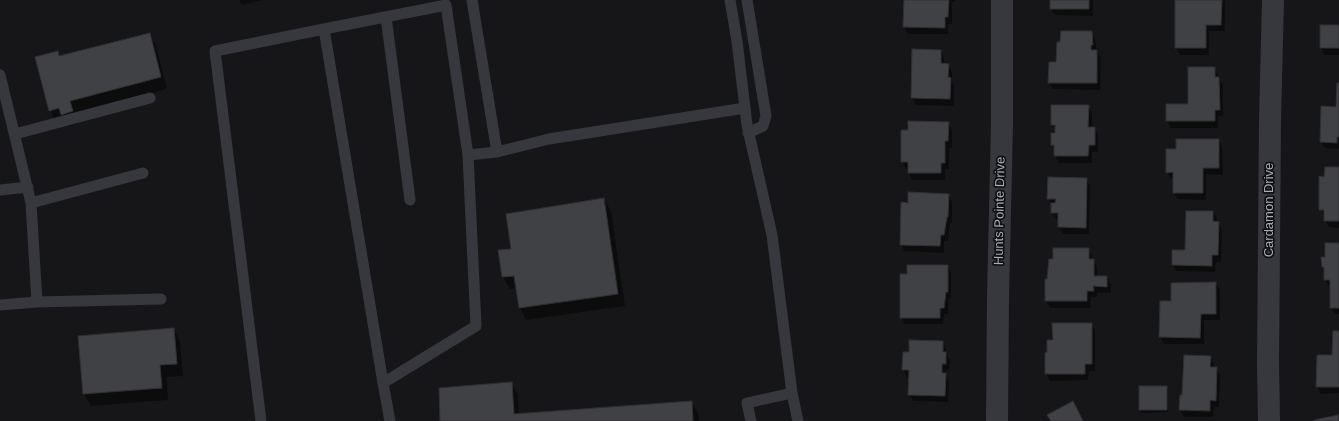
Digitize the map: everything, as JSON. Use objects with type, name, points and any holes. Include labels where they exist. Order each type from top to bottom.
[{"type":"street","name":"Hunts Pointe Drive","points":[[997,421],[1002,124],[1002,0]]},
{"type":"street","name":"Cardamon Drive","points":[[1269,421],[1268,356],[1270,127],[1273,0]]},
{"type":"lane","points":[[472,0],[497,152]]},
{"type":"lane","points":[[730,0],[737,41],[748,133],[772,235],[792,393],[798,421]]},
{"type":"lane","points":[[747,0],[766,116],[763,126],[748,133]]},
{"type":"lane","points":[[262,421],[215,51],[446,6],[468,155],[476,326],[383,383]]},
{"type":"lane","points":[[386,17],[410,200]]},
{"type":"lane","points":[[324,29],[390,421]]},
{"type":"lane","points":[[0,75],[31,203],[37,302]]},
{"type":"lane","points":[[15,134],[150,98]]},
{"type":"lane","points":[[468,155],[497,152],[550,139],[745,108]]},
{"type":"lane","points":[[31,203],[143,173]]},
{"type":"lane","points":[[0,190],[28,186]]},
{"type":"lane","points":[[0,305],[37,302],[161,299]]},
{"type":"lane","points":[[751,421],[747,403],[792,393]]},
{"type":"building","points":[[904,0],[949,0],[948,17],[945,17],[945,28],[903,27]]},
{"type":"building","points":[[1050,0],[1089,0],[1089,9],[1050,9]]},
{"type":"building","points":[[1175,0],[1222,0],[1221,25],[1206,25],[1206,48],[1175,48]]},
{"type":"building","points":[[1320,25],[1339,25],[1339,48],[1320,48]]},
{"type":"building","points":[[1061,31],[1092,31],[1093,45],[1091,45],[1091,50],[1097,50],[1097,83],[1048,83],[1049,62],[1056,62],[1057,42],[1060,42]]},
{"type":"building","points":[[150,33],[161,77],[70,101],[73,111],[61,115],[59,108],[49,111],[35,57],[58,51],[59,56]]},
{"type":"building","points":[[912,49],[941,50],[941,63],[949,64],[948,77],[951,78],[950,99],[911,98]]},
{"type":"building","points":[[1188,67],[1215,67],[1215,77],[1219,77],[1220,110],[1215,110],[1215,121],[1166,121],[1166,104],[1188,104]]},
{"type":"building","points":[[1337,83],[1339,83],[1339,137],[1337,137],[1337,143],[1320,142],[1321,106],[1336,107]]},
{"type":"building","points":[[1051,105],[1089,105],[1088,127],[1095,127],[1095,145],[1089,145],[1088,156],[1054,156],[1054,145],[1051,145],[1051,133],[1055,133],[1055,125],[1051,125]]},
{"type":"building","points":[[908,121],[949,122],[948,141],[945,141],[945,163],[941,163],[941,173],[908,173],[908,162],[901,162],[901,130],[908,130]]},
{"type":"building","points":[[1176,139],[1219,139],[1219,168],[1203,168],[1203,193],[1173,193],[1173,172],[1166,173],[1166,149],[1176,149]]},
{"type":"building","points":[[1325,167],[1339,167],[1339,221],[1324,221],[1324,210],[1319,210],[1319,176],[1324,177]]},
{"type":"building","points":[[1048,177],[1087,178],[1086,228],[1058,227],[1058,213],[1051,213],[1051,203],[1055,203],[1056,199],[1047,199]]},
{"type":"building","points":[[908,192],[949,194],[948,217],[944,235],[941,235],[940,246],[900,245],[901,202],[908,203]]},
{"type":"building","points":[[604,198],[618,294],[519,308],[514,276],[502,277],[498,250],[511,249],[506,214]]},
{"type":"building","points":[[1186,211],[1213,211],[1213,221],[1219,222],[1218,255],[1212,255],[1212,266],[1172,265],[1172,250],[1185,250]]},
{"type":"building","points":[[1325,243],[1339,243],[1339,308],[1330,308],[1330,280],[1324,280],[1324,267],[1322,267],[1321,257],[1325,257]]},
{"type":"building","points":[[1053,248],[1089,248],[1089,259],[1094,259],[1094,276],[1107,276],[1107,287],[1093,286],[1094,291],[1087,291],[1087,301],[1045,301],[1045,279],[1047,279],[1049,259],[1053,259]]},
{"type":"building","points":[[907,265],[948,265],[948,292],[946,292],[944,308],[940,308],[940,318],[900,318],[900,274],[907,274]]},
{"type":"building","points":[[1216,282],[1216,314],[1201,314],[1200,338],[1159,337],[1160,301],[1171,301],[1171,283]]},
{"type":"building","points":[[1052,323],[1092,323],[1092,364],[1085,364],[1085,374],[1045,374],[1045,353],[1047,352],[1047,340],[1053,340]]},
{"type":"building","points":[[174,328],[177,364],[160,365],[162,388],[83,394],[78,336]]},
{"type":"building","points":[[1333,331],[1339,331],[1339,387],[1316,387],[1317,355],[1332,355]]},
{"type":"building","points":[[909,340],[943,341],[943,352],[946,352],[946,364],[942,364],[942,373],[946,373],[945,396],[908,395],[909,370],[902,370],[903,352],[909,352]]},
{"type":"building","points":[[1184,355],[1211,356],[1210,367],[1217,367],[1216,401],[1210,400],[1210,411],[1179,410],[1180,395],[1182,395]]},
{"type":"building","points":[[512,382],[514,414],[692,401],[693,421],[440,421],[439,388]]},
{"type":"building","points":[[1139,386],[1167,386],[1167,410],[1139,410]]},
{"type":"building","points":[[1073,401],[1083,421],[1051,421],[1047,415]]},
{"type":"building","points":[[1338,415],[1339,421],[1314,421],[1314,420]]}]
